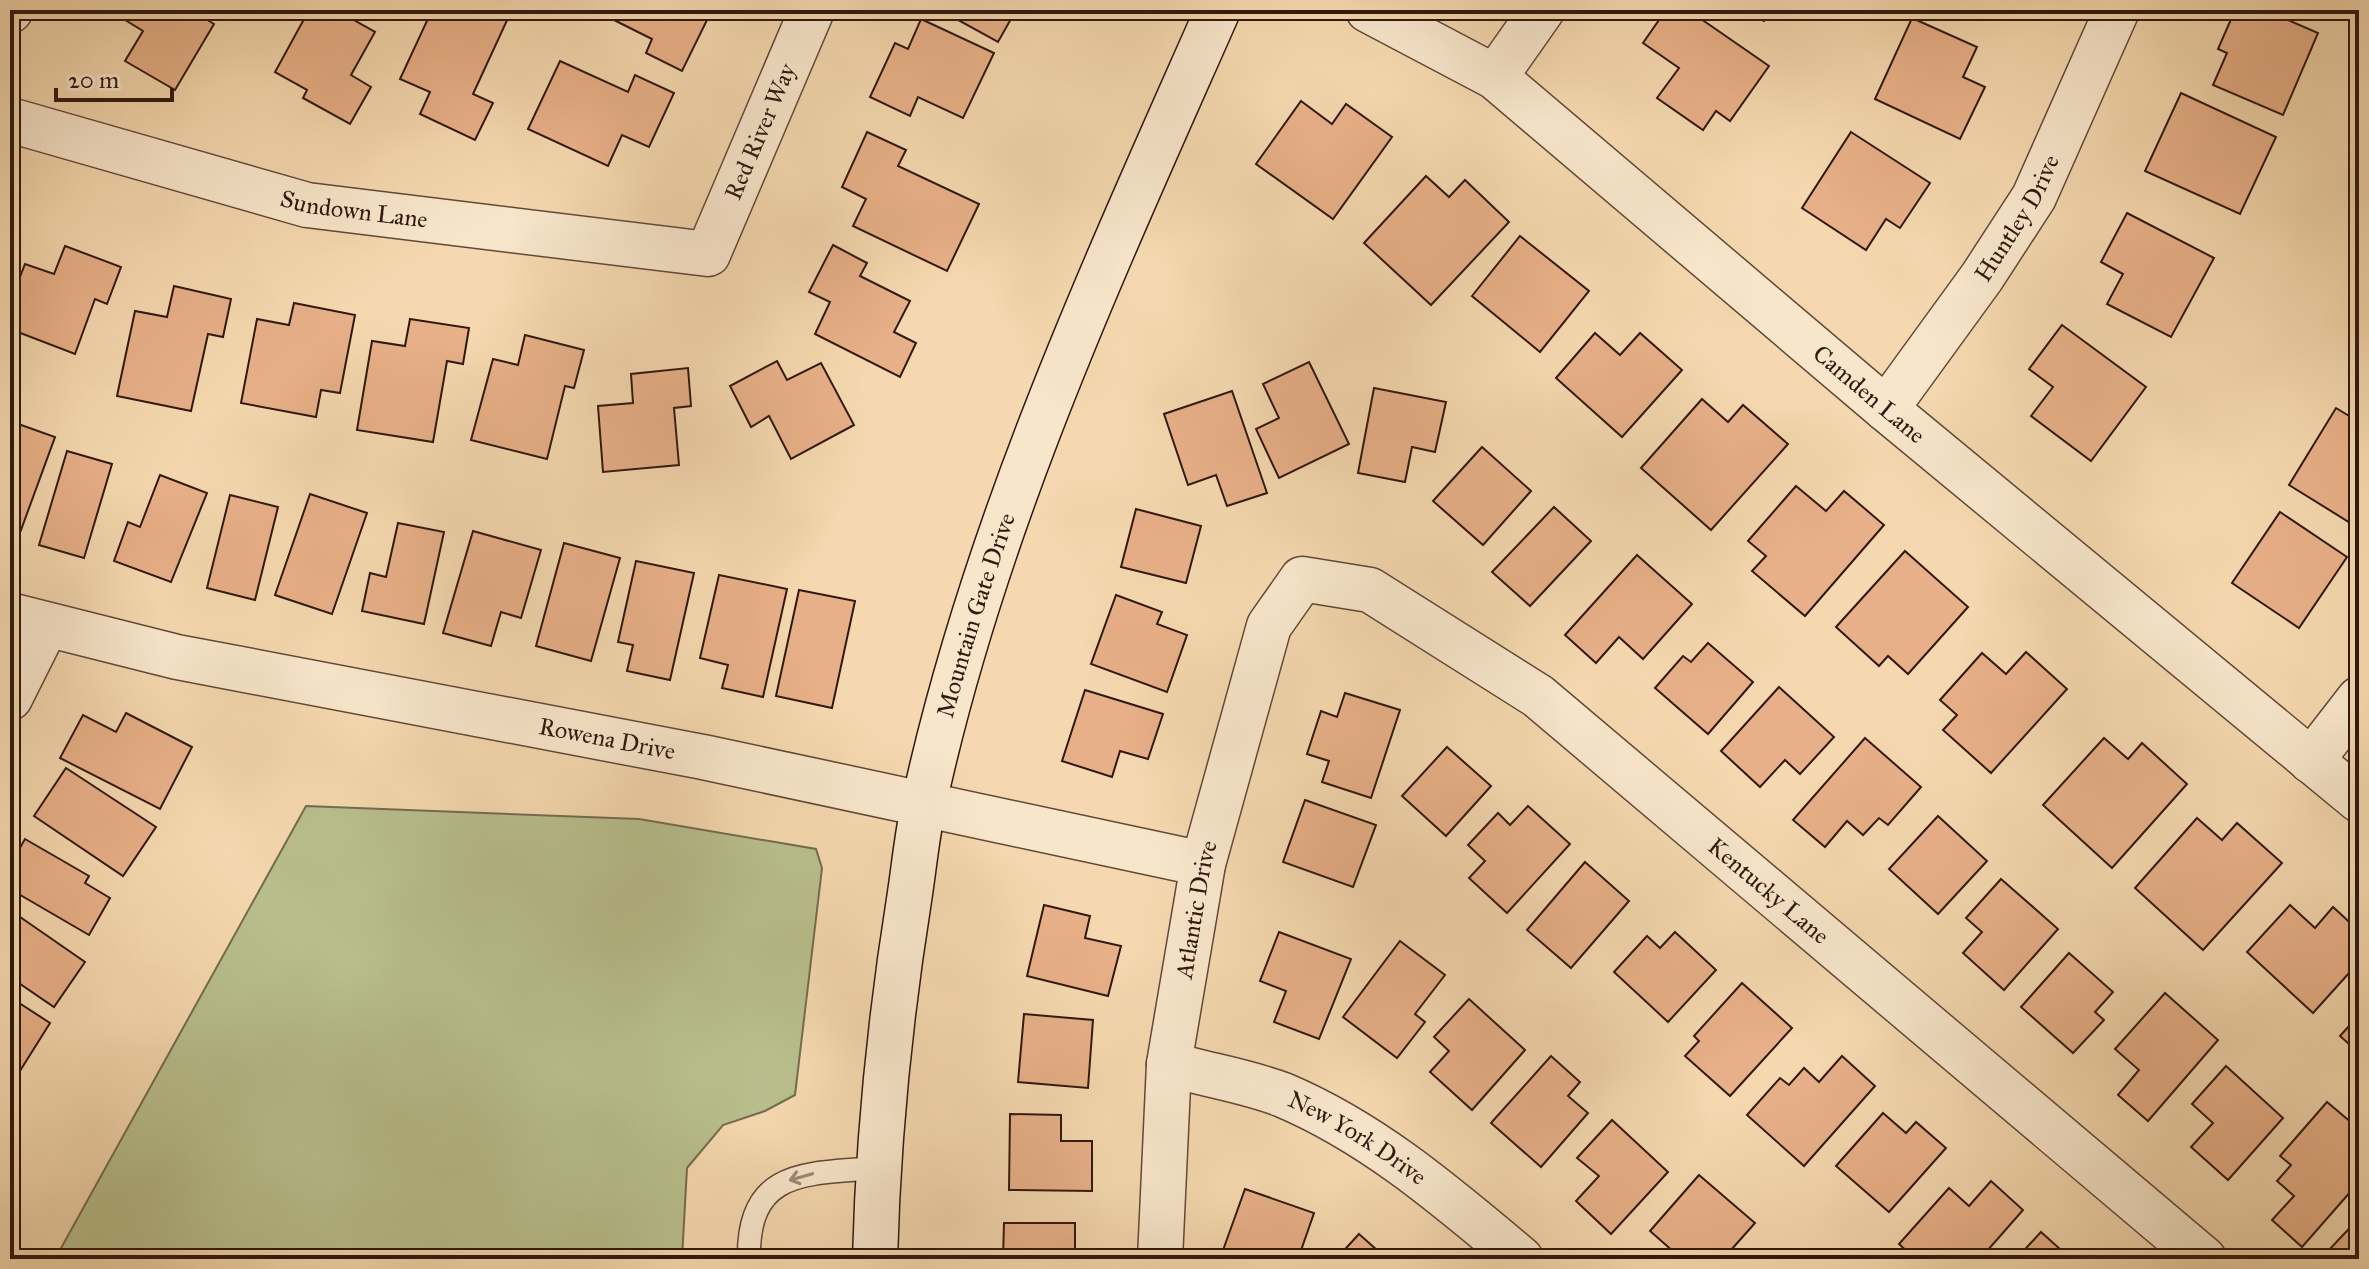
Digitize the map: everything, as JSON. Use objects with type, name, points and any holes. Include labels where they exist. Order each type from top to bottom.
[{"type":"street","name":"Red River Way","points":[[708,254],[812,10]]},
{"type":"street","name":"Mountain Gate Drive","points":[[875,1259],[878,1168],[898,968],[924,803],[982,585],[1078,326],[1218,10]]},
{"type":"street","name":"Camden Lane","points":[[1368,10],[1495,77],[1886,409],[2359,800]]},
{"type":"street","points":[[1495,77],[1542,10]]},
{"type":"street","name":"Huntley Drive","points":[[1886,409],[1982,277],[2034,197],[2117,10]]},
{"type":"street","name":"Sundown Lane","points":[[10,120],[307,205],[708,254]]},
{"type":"street","name":"Atlantic Drive","points":[[1160,1259],[1169,1064],[1203,864],[1269,626],[1302,579]]},
{"type":"street","name":"Kentucky Lane","points":[[1302,579],[1370,590],[1538,696],[2204,1259]]},
{"type":"street","name":"Rowena Drive","points":[[28,620],[177,657],[924,803],[1203,864]]},
{"type":"street","points":[[10,698],[28,620]]},
{"type":"street","points":[[2311,761],[2359,699]]},
{"type":"street","name":"New York Drive","points":[[1169,1064],[1282,1095],[1356,1134],[1421,1176],[1521,1259]]},
{"type":"lane","points":[[749,1259],[748,1231],[767,1191],[801,1174],[878,1168]]},
{"type":"green space","points":[[306,806],[639,819],[816,849],[822,868],[795,1095],[765,1111],[723,1125],[687,1168],[682,1259],[55,1259]]},
{"type":"building","points":[[109,10],[191,10],[214,24],[175,90],[125,61],[143,31]]},
{"type":"building","points":[[309,10],[336,10],[375,32],[351,75],[371,87],[350,124],[303,98],[307,90],[275,72]]},
{"type":"building","points":[[432,10],[496,10],[509,16],[473,94],[493,103],[475,140],[420,114],[430,92],[400,79]]},
{"type":"building","points":[[594,10],[692,10],[708,18],[682,71],[646,53],[652,39]]},
{"type":"building","points":[[940,10],[1016,10],[998,42]]},
{"type":"building","points":[[1666,10],[1688,10],[1769,66],[1730,121],[1716,111],[1703,130],[1657,98],[1679,68],[1643,43]]},
{"type":"building","points":[[1740,10],[1769,10],[1764,21]]},
{"type":"building","points":[[2235,10],[2265,10],[2318,33],[2283,115],[2213,85],[2227,53],[2218,49]]},
{"type":"building","points":[[1912,18],[1977,47],[1963,77],[1985,87],[1960,139],[1875,99]]},
{"type":"building","points":[[921,19],[994,53],[963,118],[918,97],[910,116],[870,97],[895,43],[908,49]]},
{"type":"building","points":[[560,61],[628,92],[635,75],[674,93],[649,147],[622,135],[608,166],[528,129]]},
{"type":"building","points":[[2181,93],[2276,137],[2240,214],[2145,171]]},
{"type":"building","points":[[1301,101],[1332,124],[1346,104],[1392,137],[1333,219],[1256,164]]},
{"type":"building","points":[[867,132],[906,150],[898,166],[979,204],[947,271],[853,226],[866,199],[842,187]]},
{"type":"building","points":[[1851,132],[1930,183],[1900,228],[1886,219],[1866,250],[1802,208]]},
{"type":"building","points":[[1426,176],[1449,197],[1465,180],[1509,222],[1431,305],[1364,243]]},
{"type":"building","points":[[2127,213],[2214,258],[2171,337],[2107,304],[2123,274],[2101,262]]},
{"type":"building","points":[[1520,236],[1589,291],[1540,352],[1472,296]]},
{"type":"building","points":[[833,245],[867,263],[860,276],[910,301],[894,332],[916,343],[900,377],[815,334],[830,302],[809,292]]},
{"type":"building","points":[[65,246],[121,267],[107,304],[95,299],[75,354],[10,329],[10,303],[25,264],[54,274]]},
{"type":"building","points":[[174,286],[231,299],[223,337],[208,334],[191,411],[117,396],[135,311],[167,317]]},
{"type":"building","points":[[294,303],[355,315],[340,393],[321,390],[316,417],[241,403],[257,319],[289,325]]},
{"type":"building","points":[[410,319],[469,328],[463,364],[447,361],[433,442],[357,430],[372,341],[405,346]]},
{"type":"building","points":[[2062,325],[2146,387],[2091,461],[2031,416],[2053,387],[2029,369]]},
{"type":"building","points":[[1595,333],[1620,355],[1640,333],[1682,370],[1622,437],[1556,378]]},
{"type":"building","points":[[525,335],[584,350],[574,388],[565,386],[547,459],[471,440],[493,359],[518,365]]},
{"type":"building","points":[[777,361],[787,380],[821,363],[854,425],[791,459],[769,416],[751,427],[730,386]]},
{"type":"building","points":[[1309,362],[1349,444],[1279,478],[1256,429],[1279,418],[1263,384]]},
{"type":"building","points":[[688,368],[691,406],[674,408],[679,465],[603,472],[598,406],[633,403],[631,374]]},
{"type":"building","points":[[1374,388],[1446,402],[1435,452],[1412,447],[1405,482],[1358,473]]},
{"type":"building","points":[[1232,391],[1267,493],[1227,506],[1216,475],[1188,485],[1164,414]]},
{"type":"building","points":[[1702,399],[1728,422],[1743,405],[1788,444],[1711,530],[1641,468]]},
{"type":"building","points":[[2336,408],[2359,422],[2359,512],[2352,524],[2289,485]]},
{"type":"building","points":[[10,421],[55,437],[17,541],[10,538]]},
{"type":"building","points":[[1482,447],[1531,491],[1483,545],[1433,501]]},
{"type":"building","points":[[67,451],[112,464],[84,558],[39,545]]},
{"type":"building","points":[[160,475],[207,493],[171,582],[114,561],[128,522],[140,527]]},
{"type":"building","points":[[1796,486],[1826,511],[1844,491],[1884,525],[1805,616],[1752,571],[1766,556],[1748,541]]},
{"type":"building","points":[[310,494],[367,513],[332,614],[275,595]]},
{"type":"building","points":[[230,495],[278,507],[255,600],[207,588]]},
{"type":"building","points":[[1554,507],[1591,541],[1530,606],[1492,572]]},
{"type":"building","points":[[1136,509],[1201,526],[1186,583],[1121,567]]},
{"type":"building","points":[[2280,512],[2347,557],[2299,628],[2232,583]]},
{"type":"building","points":[[398,523],[444,532],[424,624],[362,611],[370,573],[386,577]]},
{"type":"building","points":[[473,531],[541,550],[521,618],[501,612],[491,646],[443,633]]},
{"type":"building","points":[[564,543],[620,558],[591,661],[536,646]]},
{"type":"building","points":[[1905,551],[1968,607],[1908,674],[1888,656],[1879,666],[1836,627]]},
{"type":"building","points":[[1637,555],[1692,604],[1643,659],[1619,637],[1596,663],[1565,635]]},
{"type":"building","points":[[636,561],[694,573],[670,680],[627,671],[633,645],[618,642]]},
{"type":"building","points":[[719,575],[787,589],[763,697],[722,688],[728,665],[700,658]]},
{"type":"building","points":[[799,590],[855,601],[832,708],[776,696]]},
{"type":"building","points":[[1116,595],[1162,612],[1157,624],[1187,635],[1167,692],[1091,664]]},
{"type":"building","points":[[1708,643],[1753,682],[1708,734],[1655,688],[1683,656],[1691,662]]},
{"type":"building","points":[[2026,652],[2067,689],[1991,773],[1943,730],[1957,715],[1940,700],[1982,653],[2006,674]]},
{"type":"building","points":[[1779,687],[1834,737],[1800,774],[1785,760],[1760,787],[1721,751]]},
{"type":"building","points":[[1085,690],[1163,714],[1148,759],[1120,751],[1112,777],[1062,761]]},
{"type":"building","points":[[1345,693],[1400,710],[1371,798],[1322,782],[1329,761],[1307,754],[1321,711],[1337,717]]},
{"type":"building","points":[[126,713],[192,747],[160,809],[60,758],[83,715],[116,732]]},
{"type":"building","points":[[1865,738],[1921,787],[1888,825],[1879,818],[1863,835],[1847,821],[1825,847],[1793,820]]},
{"type":"building","points":[[2104,738],[2128,759],[2142,743],[2187,784],[2112,868],[2043,805]]},
{"type":"building","points":[[1447,747],[1491,786],[1446,836],[1402,796]]},
{"type":"building","points":[[66,768],[156,827],[123,876],[34,816]]},
{"type":"building","points":[[1305,800],[1376,825],[1353,887],[1283,862]]},
{"type":"building","points":[[1528,806],[1570,844],[1507,913],[1469,878],[1485,861],[1468,845],[1498,813],[1510,825]]},
{"type":"building","points":[[1938,816],[1987,861],[1938,914],[1889,869]]},
{"type":"building","points":[[2197,818],[2222,840],[2237,823],[2282,863],[2203,950],[2135,888]]},
{"type":"building","points":[[25,839],[89,876],[85,883],[110,898],[89,935],[10,889],[10,865]]},
{"type":"building","points":[[1585,862],[1629,901],[1571,968],[1527,930]]},
{"type":"building","points":[[2001,879],[2058,929],[2004,990],[1963,953],[1982,932],[1966,918]]},
{"type":"building","points":[[1044,905],[1090,916],[1085,938],[1121,946],[1108,996],[1027,976]]},
{"type":"building","points":[[2290,905],[2315,928],[2333,907],[2359,931],[2359,962],[2313,1013],[2247,952]]},
{"type":"building","points":[[10,910],[85,962],[54,1007],[10,977]]},
{"type":"building","points":[[1279,932],[1351,959],[1319,1039],[1274,1022],[1286,991],[1260,981]]},
{"type":"building","points":[[1675,932],[1716,970],[1668,1022],[1614,972],[1647,936],[1660,948]]},
{"type":"building","points":[[1400,941],[1445,975],[1415,1014],[1425,1022],[1397,1058],[1343,1017]]},
{"type":"building","points":[[2069,953],[2113,992],[2095,1012],[2104,1020],[2073,1053],[2021,1007]]},
{"type":"building","points":[[1742,983],[1792,1028],[1730,1096],[1685,1056],[1699,1041],[1694,1036]]},
{"type":"building","points":[[2165,993],[2218,1040],[2148,1121],[2118,1095],[2139,1070],[2115,1049]]},
{"type":"building","points":[[10,997],[50,1023],[13,1082],[10,1081]]},
{"type":"building","points":[[1469,999],[1525,1050],[1472,1110],[1430,1072],[1449,1051],[1434,1037]]},
{"type":"building","points":[[1024,1014],[1093,1020],[1088,1088],[1018,1082]]},
{"type":"building","points":[[2359,1015],[2359,1053],[2340,1036]]},
{"type":"building","points":[[1551,1056],[1580,1082],[1568,1096],[1588,1113],[1541,1167],[1491,1123]]},
{"type":"building","points":[[1842,1056],[1875,1086],[1804,1166],[1747,1115],[1780,1078],[1789,1085],[1804,1068],[1819,1082]]},
{"type":"building","points":[[2226,1066],[2283,1118],[2228,1180],[2191,1147],[2213,1123],[2192,1104]]},
{"type":"building","points":[[2327,1102],[2359,1129],[2349,1144],[2359,1153],[2359,1182],[2302,1247],[2272,1220],[2294,1196],[2277,1181],[2291,1165],[2280,1156]]},
{"type":"building","points":[[1883,1113],[1906,1133],[1916,1122],[1946,1148],[1889,1212],[1836,1166]]},
{"type":"building","points":[[1010,1114],[1061,1115],[1061,1141],[1092,1141],[1092,1191],[1009,1190]]},
{"type":"building","points":[[1612,1120],[1668,1172],[1611,1234],[1576,1201],[1599,1176],[1577,1158]]},
{"type":"building","points":[[1699,1175],[1755,1223],[1723,1259],[1669,1259],[1675,1253],[1650,1231]]},
{"type":"building","points":[[1991,1181],[2023,1210],[1980,1259],[1915,1259],[1899,1244],[1949,1188],[1969,1206]]},
{"type":"building","points":[[1245,1189],[1314,1213],[1298,1259],[1240,1259],[1222,1253]]},
{"type":"building","points":[[2359,1218],[2359,1259],[2336,1259],[2328,1251]]},
{"type":"building","points":[[1004,1223],[1075,1223],[1075,1259],[1003,1259]]},
{"type":"building","points":[[2041,1232],[2071,1259],[2016,1259]]},
{"type":"building","points":[[1359,1234],[1387,1259],[1336,1259]]}]
